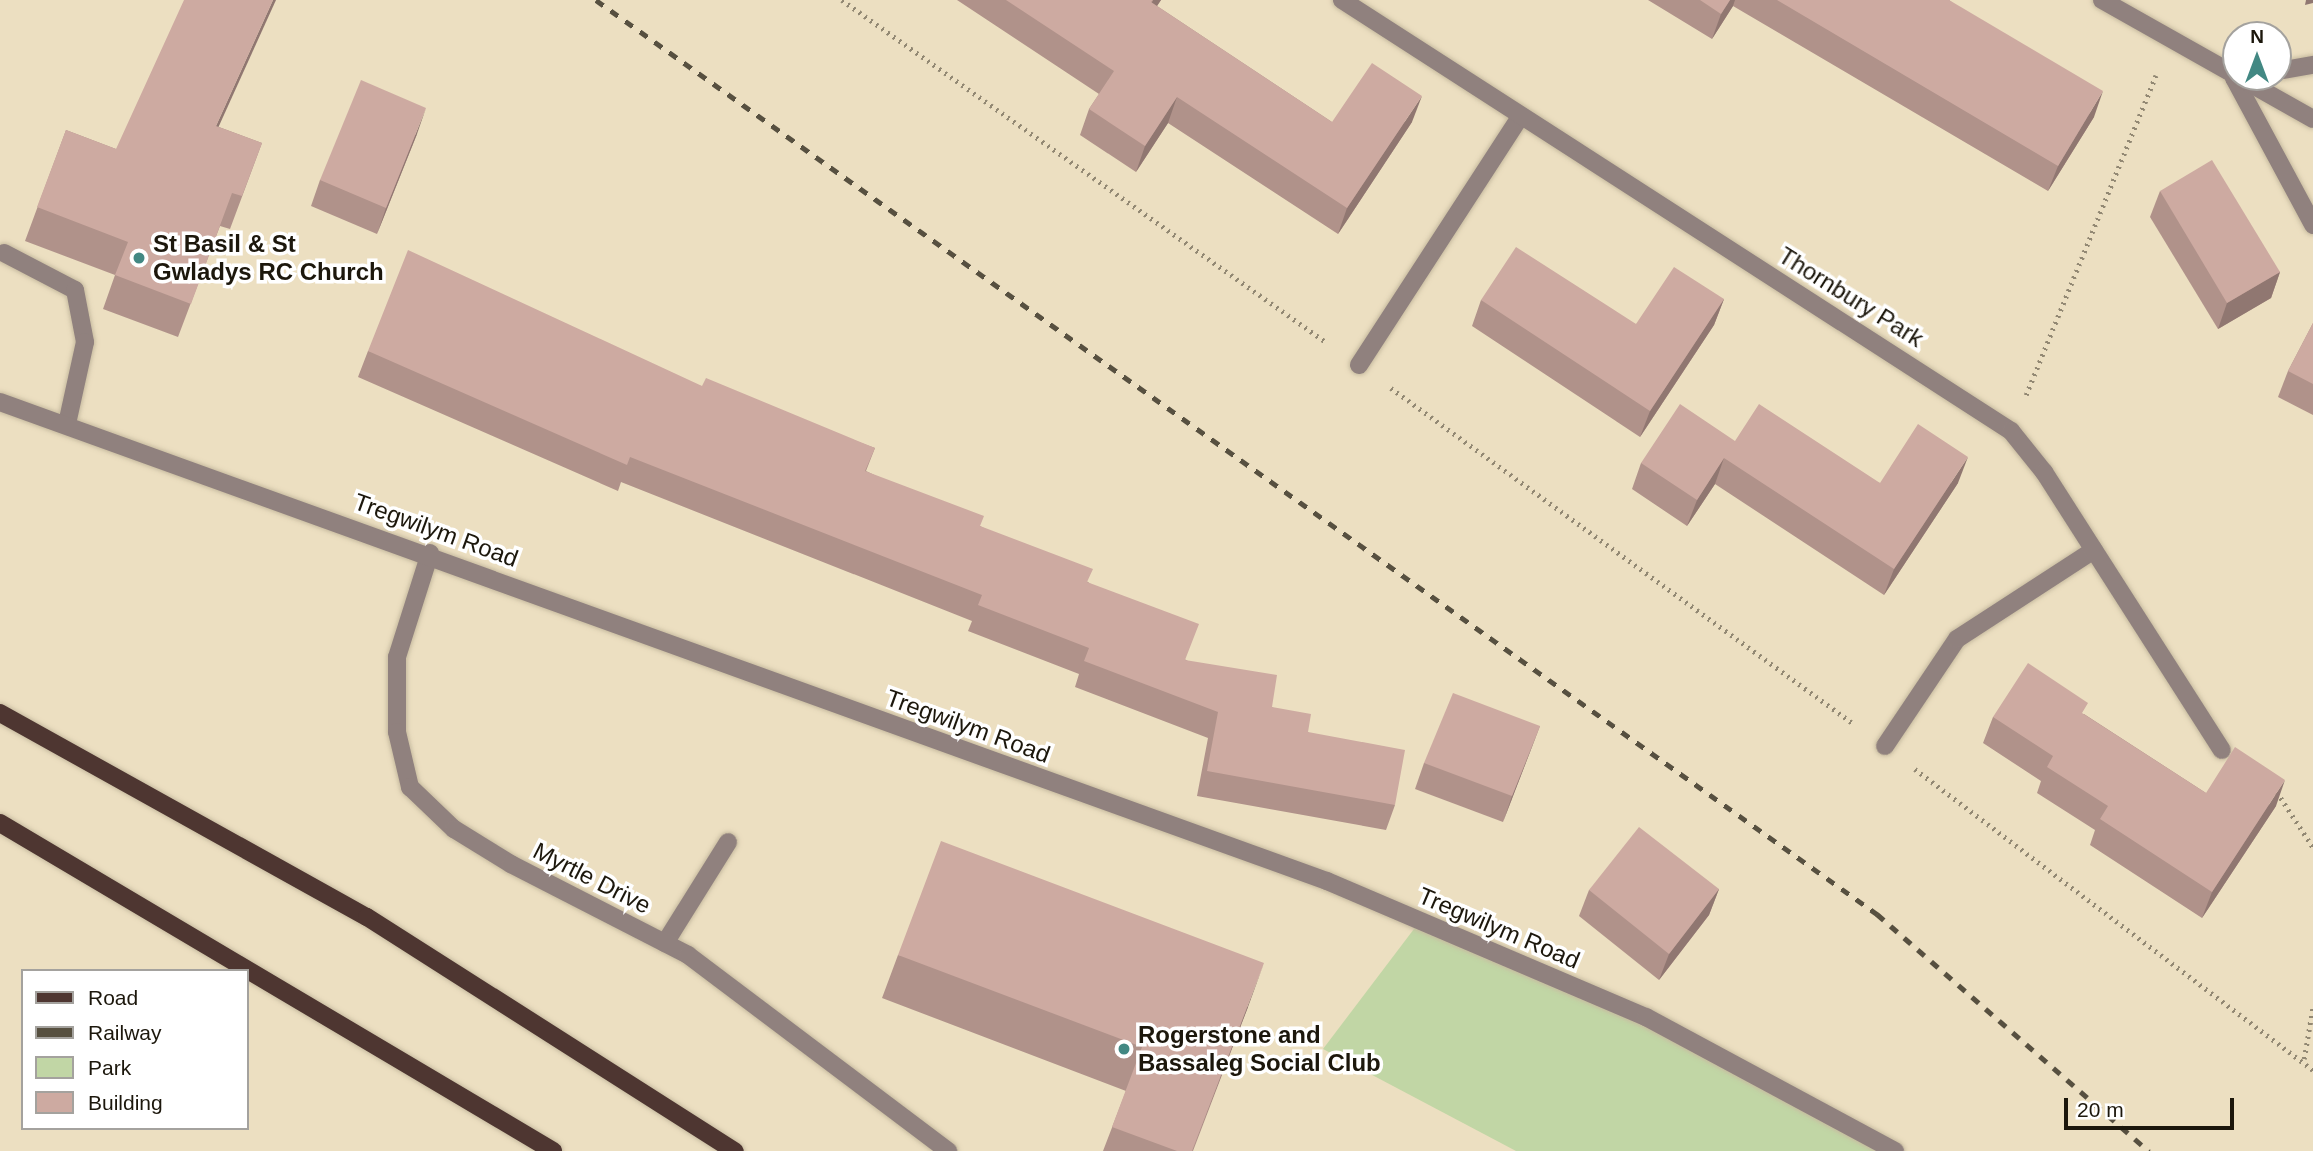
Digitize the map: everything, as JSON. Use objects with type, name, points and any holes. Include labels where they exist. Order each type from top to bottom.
[{"type":"main road","points":[[0,713],[367,917],[734,1151]]},
{"type":"main road","points":[[0,823],[247,969]]},
{"type":"main road","points":[[248,970],[554,1151]]},
{"type":"street","name":"Thornbury Park","points":[[1342,0],[2011,431],[2094,550],[2222,750]]},
{"type":"street","points":[[2102,0],[2222,70]]},
{"type":"street","points":[[2292,69],[2313,65]]},
{"type":"street","points":[[2244,91],[2313,225]]},
{"type":"street","points":[[2261,91],[2313,119]]},
{"type":"street","points":[[1359,365],[1521,116]]},
{"type":"street","points":[[4,253],[75,290],[85,342],[67,424]]},
{"type":"street","name":"Tregwilym Road","points":[[0,402],[430,553],[1327,881],[1646,1017],[1895,1151]]},
{"type":"street","points":[[1885,747],[1957,639],[2094,550]]},
{"type":"street","name":"Myrtle Drive","points":[[430,553],[397,657],[397,732],[410,787],[454,829],[511,863],[665,943],[948,1151]]},
{"type":"street","points":[[665,943],[728,842]]},
{"type":"path","points":[[842,0],[1359,365],[1885,747],[2304,1059],[2313,1070]]},
{"type":"path","points":[[2011,431],[2169,41]]},
{"type":"path","points":[[2222,750],[2264,772],[2313,847]]},
{"type":"path","points":[[2304,1059],[2313,1006]]},
{"type":"green space","points":[[1420,921],[1646,1017],[1895,1151],[1516,1151],[1323,1049]]},
{"type":"building","points":[[184,0],[273,0],[216,126],[262,143],[242,196],[232,193],[191,304],[115,275],[128,242],[37,207],[66,130],[116,149]]},
{"type":"building","points":[[1006,0],[1153,0],[1151,2],[1332,122],[1372,63],[1422,96],[1347,208],[1177,97],[1145,146],[1089,109],[1114,71]]},
{"type":"building","points":[[1700,0],[1730,0],[1721,14]]},
{"type":"building","points":[[1777,0],[1949,0],[2103,91],[2058,166]]},
{"type":"building","points":[[361,80],[426,108],[386,208],[320,180]]},
{"type":"building","points":[[2212,160],[2280,272],[2227,303],[2160,191]]},
{"type":"building","points":[[1516,247],[1636,324],[1674,267],[1724,299],[1650,411],[1481,300]]},
{"type":"building","points":[[408,250],[702,386],[706,378],[875,448],[865,471],[984,516],[980,526],[1093,569],[1087,582],[1199,624],[1185,660],[1277,675],[1272,707],[1311,714],[1308,732],[1405,750],[1395,805],[1207,771],[1218,712],[1084,661],[1089,648],[978,605],[982,595],[630,457],[627,465],[368,351]]},
{"type":"building","points":[[2313,323],[2313,384],[2288,371]]},
{"type":"building","points":[[1680,404],[1735,441],[1759,404],[1880,483],[1918,424],[1968,457],[1894,569],[1724,458],[1697,500],[1641,463]]},
{"type":"building","points":[[2028,663],[2088,703],[2082,713],[2206,793],[2235,747],[2285,780],[2212,892],[2100,819],[2108,806],[2047,767],[2053,756],[1993,717]]},
{"type":"building","points":[[1453,693],[1540,726],[1512,796],[1424,763]]},
{"type":"building","points":[[1639,827],[1719,889],[1669,954],[1589,890]]},
{"type":"building","name":"Rogerstone and Bassaleg Social Club","points":[[941,841],[1264,963],[1192,1151],[1177,1151],[1112,1127],[1142,1047],[898,955]]},
{"type":"railway","points":[[596,0],[1877,914],[2149,1151]]},
{"type":"place","name":"St Basil & St Gwladys RC Church","points":[[139,258]]},
{"type":"place","name":"Rogerstone and Bassaleg Social Club","points":[[1124,1049]]}]
